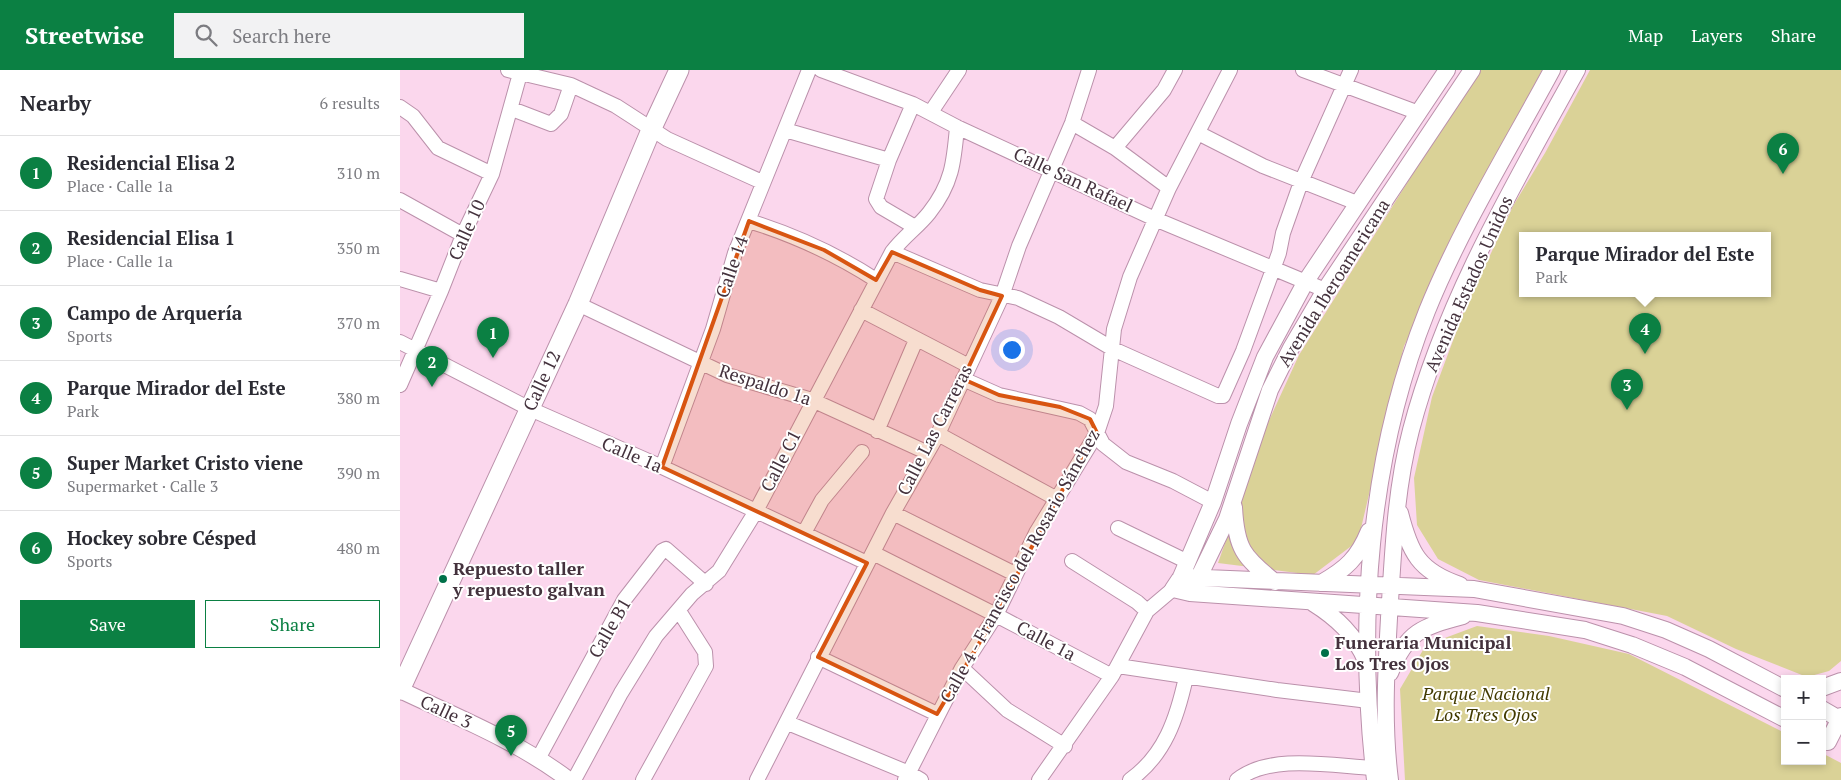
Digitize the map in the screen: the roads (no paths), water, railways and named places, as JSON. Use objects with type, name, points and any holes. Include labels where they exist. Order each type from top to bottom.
[{"type":"main road","name":"Calle 12","points":[[400,690],[528,408],[578,304],[651,130],[679,70]]},
{"type":"street","name":"Calle 14","points":[[662,467],[713,329],[735,252],[809,70]]},
{"type":"street","name":"Calle San Rafael","points":[[821,70],[913,104],[957,127],[1155,218],[1325,290]]},
{"type":"street","points":[[929,112],[933,109],[959,70]]},
{"type":"street","name":"Calle Las Carreras","points":[[757,780],[788,723],[818,658],[893,513],[926,452],[938,434],[1002,296],[1051,169],[1072,123],[1089,70]]},
{"type":"street","points":[[1115,148],[1164,90],[1175,70]]},
{"type":"street","name":"Calle 4 - Francisco del Rosario Sánchez","points":[[912,778],[937,714],[962,668],[996,615],[1015,574],[1057,498],[1097,433],[1106,406],[1114,329],[1130,277],[1155,218],[1230,70]]},
{"type":"street","points":[[1303,70],[1419,113]]},
{"type":"street","points":[[892,252],[980,290],[1018,298],[1059,317],[1113,348],[1218,396],[1223,396],[1243,350],[1273,268],[1301,182],[1351,70]]},
{"type":"street","name":"Avenida Iberoamericana","points":[[1180,576],[1213,502],[1264,357],[1306,282],[1447,70]]},
{"type":"street","name":"Avenida Iberoamericana","points":[[1190,593],[1234,501],[1278,372],[1325,290],[1472,70]]},
{"type":"street","name":"Avenida Estados Unidos","points":[[1374,774],[1367,664],[1369,584],[1375,518],[1395,415],[1427,311],[1456,248],[1552,70]]},
{"type":"street","name":"Avenida Estados Unidos","points":[[1390,780],[1384,713],[1392,556],[1398,504],[1411,432],[1445,329],[1494,221],[1577,70]]},
{"type":"street","points":[[517,71],[571,84],[616,106],[667,139],[762,182]]},
{"type":"street","name":"Calle 10","points":[[400,386],[442,291],[463,235],[492,174],[512,109],[517,71]]},
{"type":"street","points":[[512,109],[551,124],[561,114],[571,84]]},
{"type":"street","points":[[913,104],[889,160],[876,199],[881,207],[915,227]]},
{"type":"street","points":[[400,107],[414,116],[438,148],[492,174]]},
{"type":"street","points":[[1072,123],[1115,148],[1170,188]]},
{"type":"street","name":"Calle C1","points":[[566,779],[656,636],[692,594],[719,571],[756,511],[812,400],[892,252],[903,238],[929,213],[948,184],[957,127]]},
{"type":"street","points":[[785,130],[889,160]]},
{"type":"street","points":[[1198,133],[1301,182],[1357,203]]},
{"type":"street","points":[[400,200],[463,235]]},
{"type":"street","points":[[749,221],[782,231],[824,250],[876,280]]},
{"type":"street","points":[[400,279],[442,291]]},
{"type":"street","name":"Respaldo 1a","points":[[578,304],[727,375],[812,400],[926,452]]},
{"type":"street","points":[[861,310],[916,340],[999,395],[1080,413],[1090,419],[1103,444],[1126,462],[1213,502]]},
{"type":"street","points":[[877,431],[916,340]]},
{"type":"street","name":"Calle 1a","points":[[400,342],[528,408],[662,467],[804,533],[870,558],[1115,671],[1186,677],[1369,701]]},
{"type":"street","points":[[938,434],[1057,498]]},
{"type":"street","points":[[804,533],[822,500],[862,452]]},
{"type":"street","points":[[1234,501],[1235,531],[1243,553],[1257,568],[1275,582]]},
{"type":"street","points":[[1398,504],[1408,544],[1424,566],[1446,580],[1474,589]]},
{"type":"street","points":[[893,513],[1015,574]]},
{"type":"street","points":[[1321,583],[1341,572],[1361,551],[1375,518]]},
{"type":"street","points":[[1118,528],[1180,576],[1190,593],[1477,613],[1585,630],[1632,645],[1684,667],[1781,717]]},
{"type":"street","name":"Calle B1","points":[[538,759],[624,600],[662,551],[666,549],[706,584]]},
{"type":"street","points":[[1072,561],[1137,602],[1147,611]]},
{"type":"street","points":[[1180,576],[1275,582],[1474,589],[1623,616],[1666,630],[1709,649],[1781,687]]},
{"type":"street","points":[[1039,780],[1065,746],[1115,671],[1147,611],[1180,576]]},
{"type":"street","points":[[1311,602],[1333,615],[1349,632],[1361,649],[1367,664]]},
{"type":"street","points":[[643,780],[706,666],[705,652],[679,611]]},
{"type":"street","points":[[1386,684],[1397,656],[1416,633],[1428,625],[1477,613]]},
{"type":"street","points":[[818,658],[937,714]]},
{"type":"street","points":[[962,668],[1008,710],[1065,746]]},
{"type":"street","points":[[1130,780],[1144,770],[1160,752],[1178,712],[1186,677]]},
{"type":"street","points":[[1767,679],[1781,683]]},
{"type":"street","points":[[1826,687],[1841,681]]},
{"type":"street","name":"Calle 3","points":[[400,690],[480,728],[538,759],[566,779]]},
{"type":"street","points":[[1826,711],[1841,718],[1830,743]]},
{"type":"street","points":[[788,723],[912,778]]},
{"type":"street","points":[[1237,780],[1256,768],[1272,765],[1302,764],[1374,774]]},
{"type":"place","name":"Hockey sobre Césped","points":[[1783,174]]},
{"type":"place","name":"Parque Mirador del Este","points":[[1645,354]]},
{"type":"place","name":"Residencial Elisa 2","points":[[493,358]]},
{"type":"place","name":"Residencial Elisa 1","points":[[432,387]]},
{"type":"place","name":"Campo de Arquería","points":[[1627,410]]},
{"type":"place","name":"Repuesto taller y repuesto galvan","points":[[443,579]]},
{"type":"place","name":"Funeraria Municipal Los Tres Ojos","points":[[1325,653]]},
{"type":"place","name":"Super Market Cristo viene","points":[[511,756]]},
{"type":"park label","name":"Parque Nacional Los Tres Ojos","points":[[1486,704]]}]
